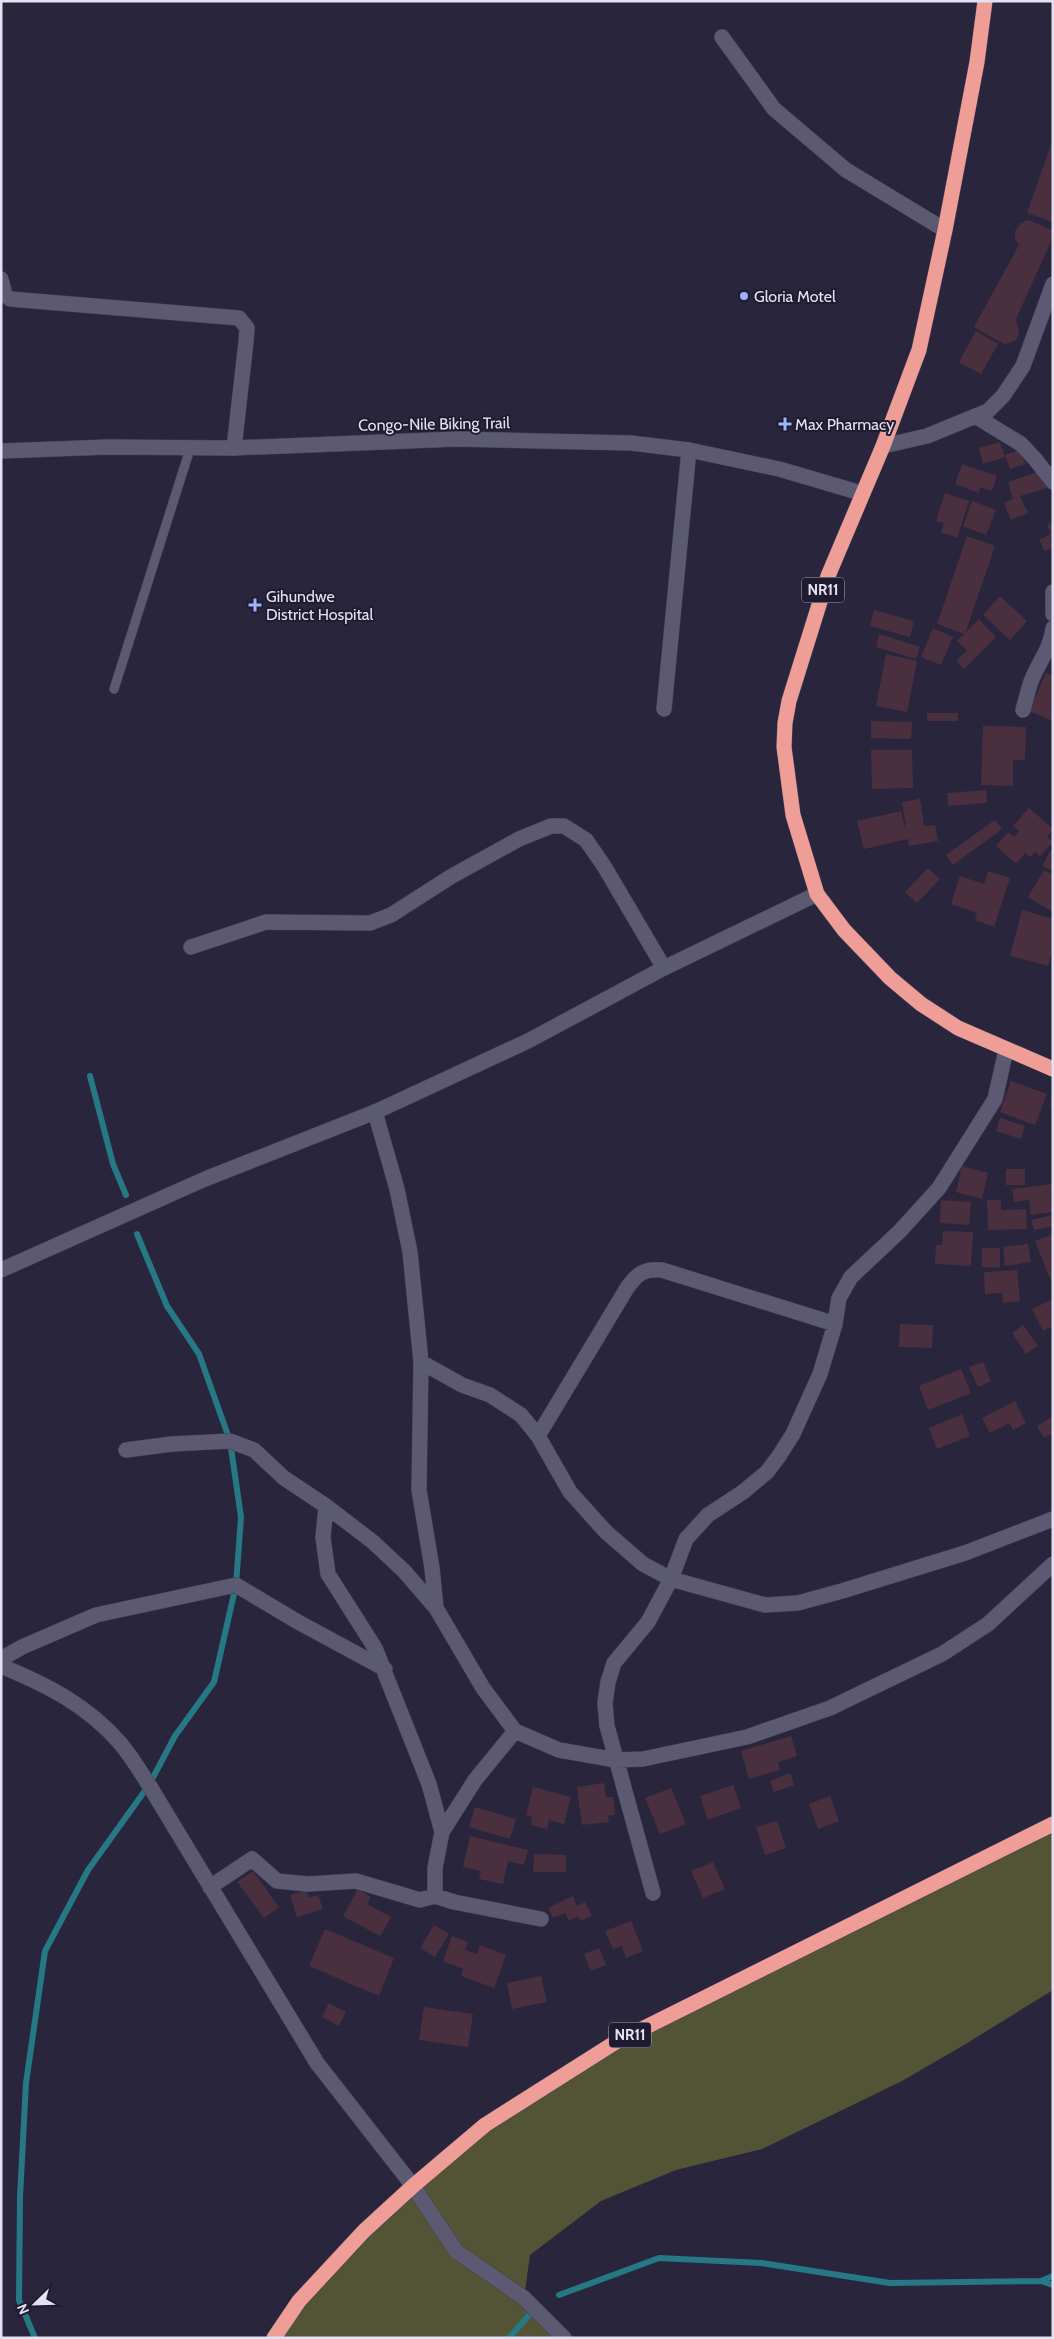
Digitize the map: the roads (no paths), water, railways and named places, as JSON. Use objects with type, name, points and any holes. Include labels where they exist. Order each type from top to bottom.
[{"type":"highway","name":"NR11","points":[[985,1],[977,62],[945,230],[919,350],[883,446],[861,493],[828,576],[789,701],[784,723],[786,778],[793,815],[817,894],[844,930],[869,957],[921,1004],[958,1028],[1053,1069]]},
{"type":"highway","name":"NR11","points":[[274,2338],[308,2291],[364,2231],[412,2186],[485,2125],[616,2042],[1053,1824]]},
{"type":"street","points":[[722,37],[774,109],[846,170],[945,230]]},
{"type":"street","points":[[1,279],[6,294],[10,299],[239,318],[247,328],[234,448]]},
{"type":"street","points":[[883,446],[927,436],[988,411],[1003,396],[1023,366],[1053,284]]},
{"type":"street","points":[[975,416],[1021,444],[1053,482]]},
{"type":"street","name":"Congo-Nile Biking Trail","points":[[1,451],[108,447],[234,448],[457,439],[631,443],[690,450],[779,469],[861,493]]},
{"type":"street","points":[[664,709],[690,450]]},
{"type":"street","points":[[1053,592],[1053,614]]},
{"type":"street","points":[[1023,710],[1033,678],[1042,663],[1052,637],[1053,628]]},
{"type":"street","points":[[191,947],[266,922],[370,924],[391,915],[452,876],[518,839],[551,826],[564,826],[586,840],[604,866],[664,968]]},
{"type":"street","points":[[1,1270],[205,1179],[375,1112],[528,1040],[664,968],[817,894]]},
{"type":"street","points":[[654,1893],[607,1726],[605,1703],[608,1682],[614,1663],[648,1622],[671,1579],[686,1539],[708,1515],[743,1492],[767,1472],[780,1456],[793,1434],[820,1374],[835,1324],[839,1298],[851,1276],[900,1232],[939,1188],[996,1099],[1006,1050]]},
{"type":"street","points":[[375,1112],[397,1189],[410,1252],[420,1362],[419,1490],[432,1568],[436,1608]]},
{"type":"street","points":[[538,1436],[627,1288],[638,1273],[650,1268],[662,1270],[835,1324]]},
{"type":"street","points":[[420,1362],[462,1385],[490,1395],[521,1415],[538,1436],[570,1492],[606,1532],[643,1564],[671,1579],[765,1605],[798,1603],[965,1553],[1053,1519]]},
{"type":"street","points":[[126,1450],[172,1444],[230,1441],[254,1450],[284,1478],[326,1506],[373,1542],[404,1571],[436,1608],[483,1688],[515,1732],[559,1750],[616,1760],[643,1759],[747,1737],[830,1708],[942,1654],[988,1624],[1053,1564]]},
{"type":"street","points":[[326,1506],[323,1537],[328,1574],[367,1632],[385,1669],[429,1784],[442,1832]]},
{"type":"street","points":[[1,1659],[22,1647],[96,1615],[236,1585],[298,1622],[385,1669]]},
{"type":"street","points":[[1,1666],[47,1685],[83,1708],[121,1744],[149,1785],[317,2063],[412,2186],[456,2251],[524,2298],[564,2338]]},
{"type":"street","points":[[435,1896],[435,1868],[442,1832],[475,1780],[515,1732]]},
{"type":"street","points":[[210,1887],[252,1859],[276,1881],[308,1884],[356,1881],[420,1900],[435,1896],[454,1902],[542,1919]]},
{"type":"lane","points":[[114,689],[190,449]]},
{"type":"waterway","points":[[90,1076],[113,1164],[126,1195]]},
{"type":"waterway","points":[[35,2338],[19,2300],[20,2197],[26,2083],[45,1951],[88,1870],[149,1785],[175,1736],[214,1682],[236,1585],[241,1517],[230,1441],[199,1354],[167,1306],[137,1234]]},
{"type":"waterway","points":[[559,2295],[659,2258],[761,2263],[890,2283],[1041,2281],[1053,2276]]},
{"type":"waterway","points":[[1041,2281],[1053,2285]]},
{"type":"waterway","points":[[509,2338],[529,2315]]},
{"type":"place","name":"Gloria Motel","points":[[744,296]]},
{"type":"place","name":"Max Pharmacy","points":[[785,424]]},
{"type":"place","name":"Gihundwe District Hospital","points":[[255,605]]}]
